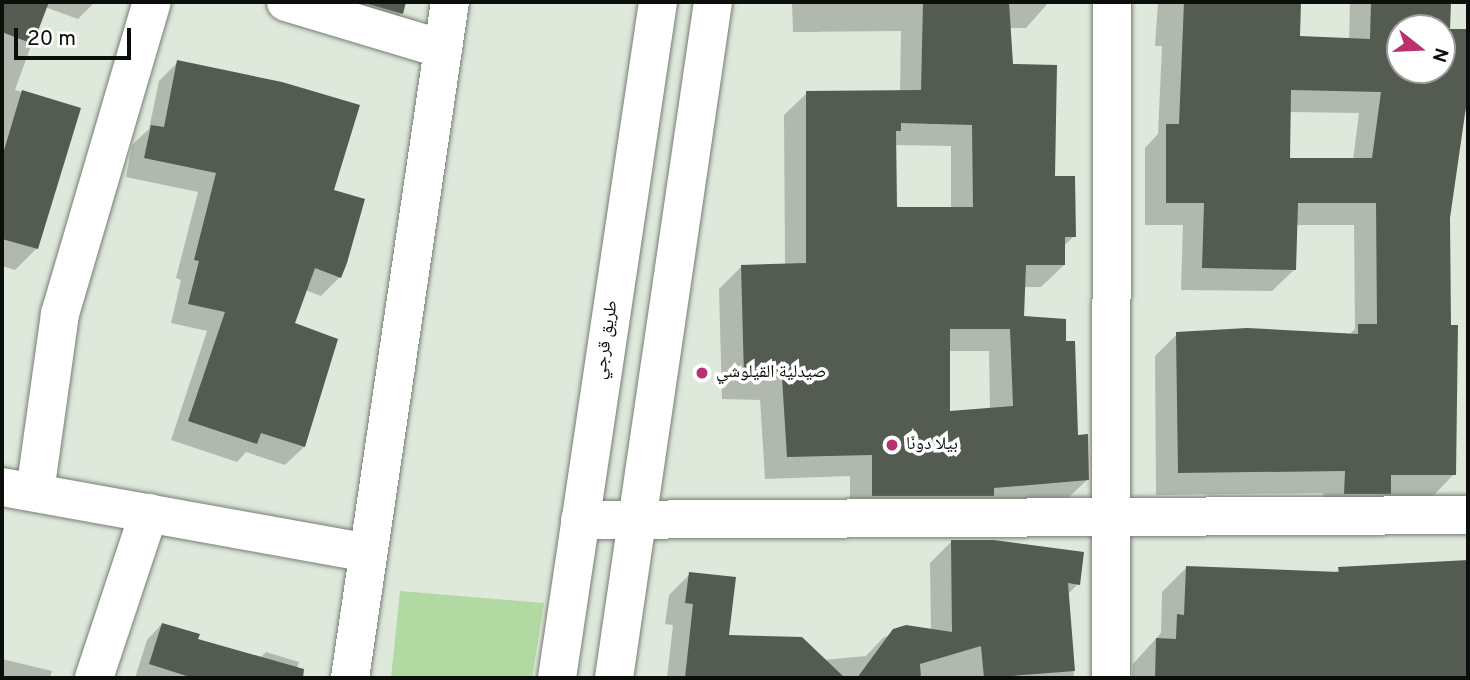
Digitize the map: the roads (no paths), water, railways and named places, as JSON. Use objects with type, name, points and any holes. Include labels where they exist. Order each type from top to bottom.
[{"type":"main road","points":[[152,2],[60,314],[18,489],[368,553]]},
{"type":"main road","points":[[286,2],[443,49]]},
{"type":"main road","points":[[350,678],[450,2]]},
{"type":"main road","name":"طريق قرجي","points":[[557,678],[658,2]]},
{"type":"main road","points":[[614,678],[713,2]]},
{"type":"main road","points":[[1111,678],[1108,520],[1112,2]]},
{"type":"main road","points":[[94,678],[149,513]]},
{"type":"main road","points":[[580,520],[1108,520],[1468,515]]},
{"type":"place","name":"صيدلية القيلوشي","points":[[702,373]]},
{"type":"place","name":"بيلا دونّا","points":[[892,445]]}]
